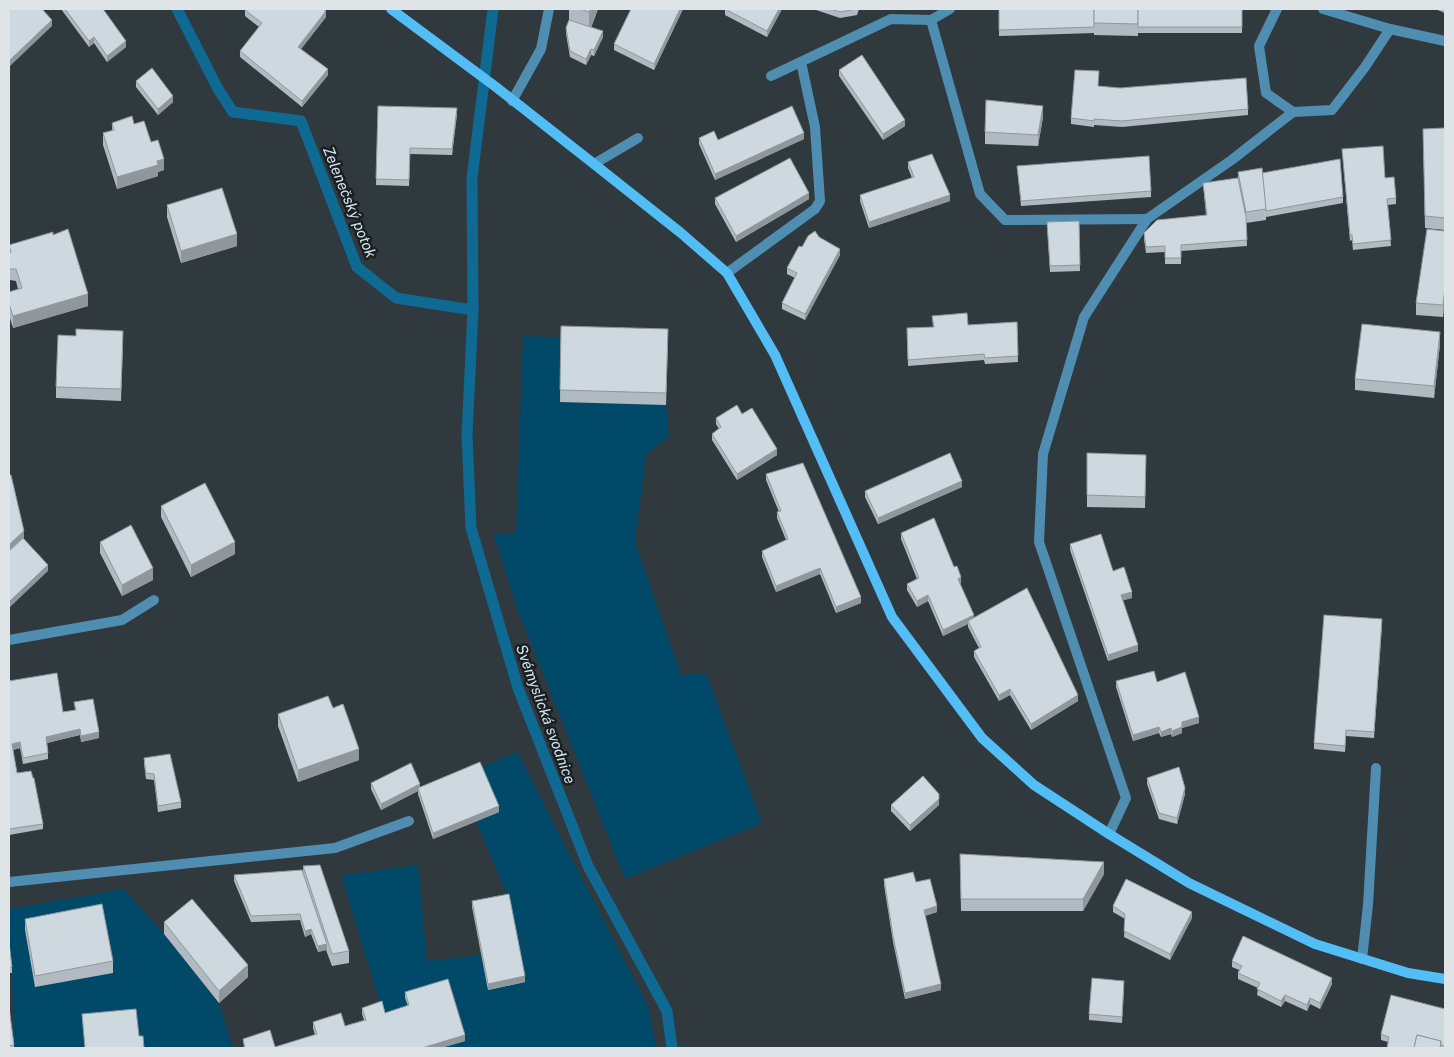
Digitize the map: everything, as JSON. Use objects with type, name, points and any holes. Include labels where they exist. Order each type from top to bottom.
[{"type":"street","points":[[391,9],[496,87],[681,233],[727,273],[775,355],[892,618],[982,738],[1034,785],[1189,883],[1315,944],[1408,973],[1445,980]]},
{"type":"street","points":[[512,101],[541,49],[549,9]]},
{"type":"street","points":[[770,76],[891,19],[931,20],[950,9]]},
{"type":"street","points":[[1277,9],[1259,46],[1266,93],[1293,112]]},
{"type":"street","points":[[1323,9],[1390,29],[1445,41]]},
{"type":"street","points":[[931,20],[980,194],[1004,220],[1147,219]]},
{"type":"street","points":[[1110,834],[1126,798],[1039,542],[1043,454],[1084,317],[1147,219],[1233,159],[1293,112],[1332,110],[1365,67],[1390,29]]},
{"type":"street","points":[[727,273],[815,209],[820,201],[815,127],[801,62]]},
{"type":"street","points":[[594,164],[638,138]]},
{"type":"street","points":[[9,640],[122,620],[154,600]]},
{"type":"street","points":[[1362,959],[1368,905],[1376,768]]},
{"type":"street","points":[[9,882],[335,848],[409,821]]},
{"type":"shaded area","points":[[523,336],[561,337],[666,405],[669,437],[646,454],[635,542],[681,675],[706,673],[762,823],[625,879],[518,611],[493,533],[516,534]]},
{"type":"shaded area","points":[[517,752],[649,1008],[656,1048],[441,1048],[465,1040],[409,1011],[385,1019],[341,875],[418,865],[427,961],[482,955],[509,900],[476,821],[499,811],[480,768]]},
{"type":"shaded area","points":[[124,889],[164,934],[219,1003],[233,1048],[14,1048],[9,909]]},
{"type":"building","points":[[9,9],[42,9],[52,20],[9,61]]},
{"type":"building","points":[[65,9],[103,9],[126,41],[107,56],[94,37],[89,41]]},
{"type":"building","points":[[245,9],[323,9],[326,11],[298,47],[328,69],[302,101],[240,51],[262,23]]},
{"type":"building","points":[[631,9],[680,9],[654,64],[614,44]]},
{"type":"building","points":[[725,9],[779,9],[767,31]]},
{"type":"building","points":[[831,9],[857,9],[840,12]]},
{"type":"building","points":[[999,9],[1094,9],[1094,27],[999,30]]},
{"type":"building","points":[[1094,9],[1138,9],[1138,24],[1094,23]]},
{"type":"building","points":[[1138,9],[1242,9],[1242,27],[1138,27]]},
{"type":"building","points":[[569,20],[603,31],[594,50],[591,49],[586,59],[570,51],[566,28]]},
{"type":"building","points":[[862,55],[905,120],[883,134],[839,70]]},
{"type":"building","points":[[152,68],[173,96],[158,109],[136,81]]},
{"type":"building","points":[[1075,70],[1099,71],[1098,86],[1120,88],[1246,78],[1248,109],[1122,121],[1094,119],[1094,121],[1071,118]]},
{"type":"building","points":[[986,100],[1043,106],[1038,135],[985,132]]},
{"type":"building","points":[[378,106],[457,108],[452,149],[410,148],[409,180],[376,179]]},
{"type":"building","points":[[792,106],[804,133],[715,174],[699,138],[714,131],[718,140]]},
{"type":"building","points":[[132,116],[134,124],[144,121],[151,142],[158,140],[164,159],[157,161],[158,165],[117,177],[103,133],[114,130],[112,123]]},
{"type":"building","points":[[1445,128],[1445,218],[1425,216],[1423,129]]},
{"type":"building","points":[[1383,146],[1385,178],[1394,177],[1396,198],[1387,199],[1391,240],[1353,244],[1352,235],[1350,235],[1342,149]]},
{"type":"building","points":[[932,154],[950,195],[869,222],[860,195],[914,177],[908,162]]},
{"type":"building","points":[[1149,156],[1151,191],[1021,201],[1017,166]]},
{"type":"building","points":[[790,158],[809,193],[736,236],[715,198]]},
{"type":"building","points":[[1340,159],[1343,197],[1266,211],[1262,173]]},
{"type":"building","points":[[1262,168],[1266,209],[1246,212],[1238,172]]},
{"type":"building","points":[[1238,178],[1246,217],[1247,240],[1181,245],[1181,258],[1165,258],[1165,246],[1146,247],[1144,233],[1157,220],[1207,215],[1203,183]]},
{"type":"building","points":[[222,188],[237,234],[181,251],[167,205]]},
{"type":"building","points":[[1079,221],[1080,265],[1050,266],[1047,222]]},
{"type":"building","points":[[68,229],[88,294],[13,316],[9,304],[9,292],[22,288],[16,269],[9,268],[9,254],[11,252],[9,245],[53,232],[53,235]]},
{"type":"building","points":[[1427,229],[1445,231],[1445,287],[1443,305],[1416,303]]},
{"type":"building","points":[[815,231],[819,237],[840,249],[805,314],[782,303],[797,273],[787,268],[799,246],[802,247],[808,236]]},
{"type":"building","points":[[967,313],[968,325],[1017,322],[1018,356],[985,358],[984,354],[908,360],[907,328],[934,327],[932,316]]},
{"type":"building","points":[[1362,324],[1440,332],[1434,386],[1355,379]]},
{"type":"building","points":[[561,326],[668,329],[666,393],[560,390]]},
{"type":"building","points":[[76,329],[123,331],[121,389],[56,387],[58,335],[76,336]]},
{"type":"building","points":[[737,405],[742,414],[752,408],[777,449],[737,474],[712,434],[721,427],[716,418]]},
{"type":"building","points":[[950,453],[962,481],[878,518],[865,491]]},
{"type":"building","points":[[1087,453],[1146,455],[1145,497],[1087,495]]},
{"type":"building","points":[[803,463],[861,597],[836,607],[820,568],[776,586],[762,551],[788,539],[777,512],[781,511],[766,474]]},
{"type":"building","points":[[9,475],[11,475],[24,531],[9,545]]},
{"type":"building","points":[[205,483],[235,542],[191,565],[161,506]]},
{"type":"building","points":[[934,518],[954,567],[957,566],[961,577],[958,579],[974,615],[943,630],[928,595],[917,601],[907,584],[919,578],[901,533]]},
{"type":"building","points":[[131,525],[153,568],[122,585],[100,542]]},
{"type":"building","points":[[1101,534],[1113,571],[1124,567],[1132,592],[1121,595],[1138,645],[1108,655],[1070,544]]},
{"type":"building","points":[[23,538],[48,565],[9,602],[9,551]]},
{"type":"building","points":[[1027,588],[1078,695],[1031,724],[1010,689],[999,695],[974,651],[981,647],[968,621]]},
{"type":"building","points":[[1324,615],[1382,619],[1374,732],[1346,730],[1345,746],[1314,743]]},
{"type":"building","points":[[1154,671],[1157,682],[1185,672],[1199,717],[1182,722],[1182,727],[1172,731],[1171,728],[1161,732],[1159,727],[1133,735],[1116,681]]},
{"type":"building","points":[[57,673],[63,712],[76,710],[74,702],[93,699],[99,732],[81,736],[80,729],[46,737],[48,753],[23,758],[20,742],[12,744],[17,773],[31,771],[34,778],[43,824],[9,829],[9,681]]},
{"type":"building","points":[[328,696],[333,708],[343,704],[359,749],[298,770],[278,714]]},
{"type":"building","points":[[170,754],[181,802],[158,806],[154,774],[146,773],[144,758]]},
{"type":"building","points":[[480,762],[499,806],[433,833],[418,788]]},
{"type":"building","points":[[411,763],[420,784],[381,804],[371,783]]},
{"type":"building","points":[[1179,767],[1185,788],[1177,818],[1159,813],[1147,778]]},
{"type":"building","points":[[923,776],[939,794],[939,799],[910,825],[891,805]]},
{"type":"building","points":[[960,854],[1104,862],[1083,899],[961,899]]},
{"type":"building","points":[[320,865],[349,951],[332,954],[303,866]]},
{"type":"building","points":[[302,870],[327,944],[318,946],[311,929],[305,931],[300,914],[251,916],[234,875]]},
{"type":"building","points":[[913,872],[916,882],[930,879],[937,906],[924,910],[941,984],[905,993],[884,879]]},
{"type":"building","points":[[1126,879],[1192,912],[1170,954],[1124,931],[1125,914],[1113,906]]},
{"type":"building","points":[[509,894],[525,976],[488,984],[472,901]]},
{"type":"building","points":[[192,899],[248,965],[219,991],[164,922]]},
{"type":"building","points":[[102,904],[113,961],[35,976],[25,919]]},
{"type":"building","points":[[1243,936],[1332,978],[1320,1003],[1310,998],[1307,1005],[1285,995],[1281,1001],[1257,989],[1260,983],[1238,973],[1242,966],[1232,961]]},
{"type":"building","points":[[9,943],[12,967],[9,967]]},
{"type":"building","points":[[1092,978],[1124,981],[1122,1017],[1089,1014]]},
{"type":"building","points":[[448,979],[465,1035],[422,1048],[245,1048],[243,1039],[270,1030],[275,1047],[317,1034],[313,1022],[341,1013],[345,1026],[366,1020],[362,1008],[382,1001],[385,1013],[409,1005],[405,992]]},
{"type":"building","points":[[1391,995],[1445,1009],[1445,1046],[1441,1045],[1441,1041],[1417,1035],[1414,1048],[1387,1048],[1389,1037],[1381,1034]]},
{"type":"building","points":[[9,1007],[14,1045],[9,1046]]},
{"type":"building","points":[[136,1009],[139,1036],[143,1036],[144,1048],[85,1048],[82,1014]]},
{"type":"building","points":[[1417,1035],[1441,1041],[1440,1048],[1414,1048]]},
{"type":"waterway","name":"Zelenečský potok","points":[[177,9],[218,89],[233,112],[301,121],[357,267],[396,298],[473,310],[472,178],[493,9]]},
{"type":"waterway","name":"Svémyslická svodnice","points":[[473,310],[467,435],[471,528],[518,688],[588,866],[667,1011],[672,1048]]}]
